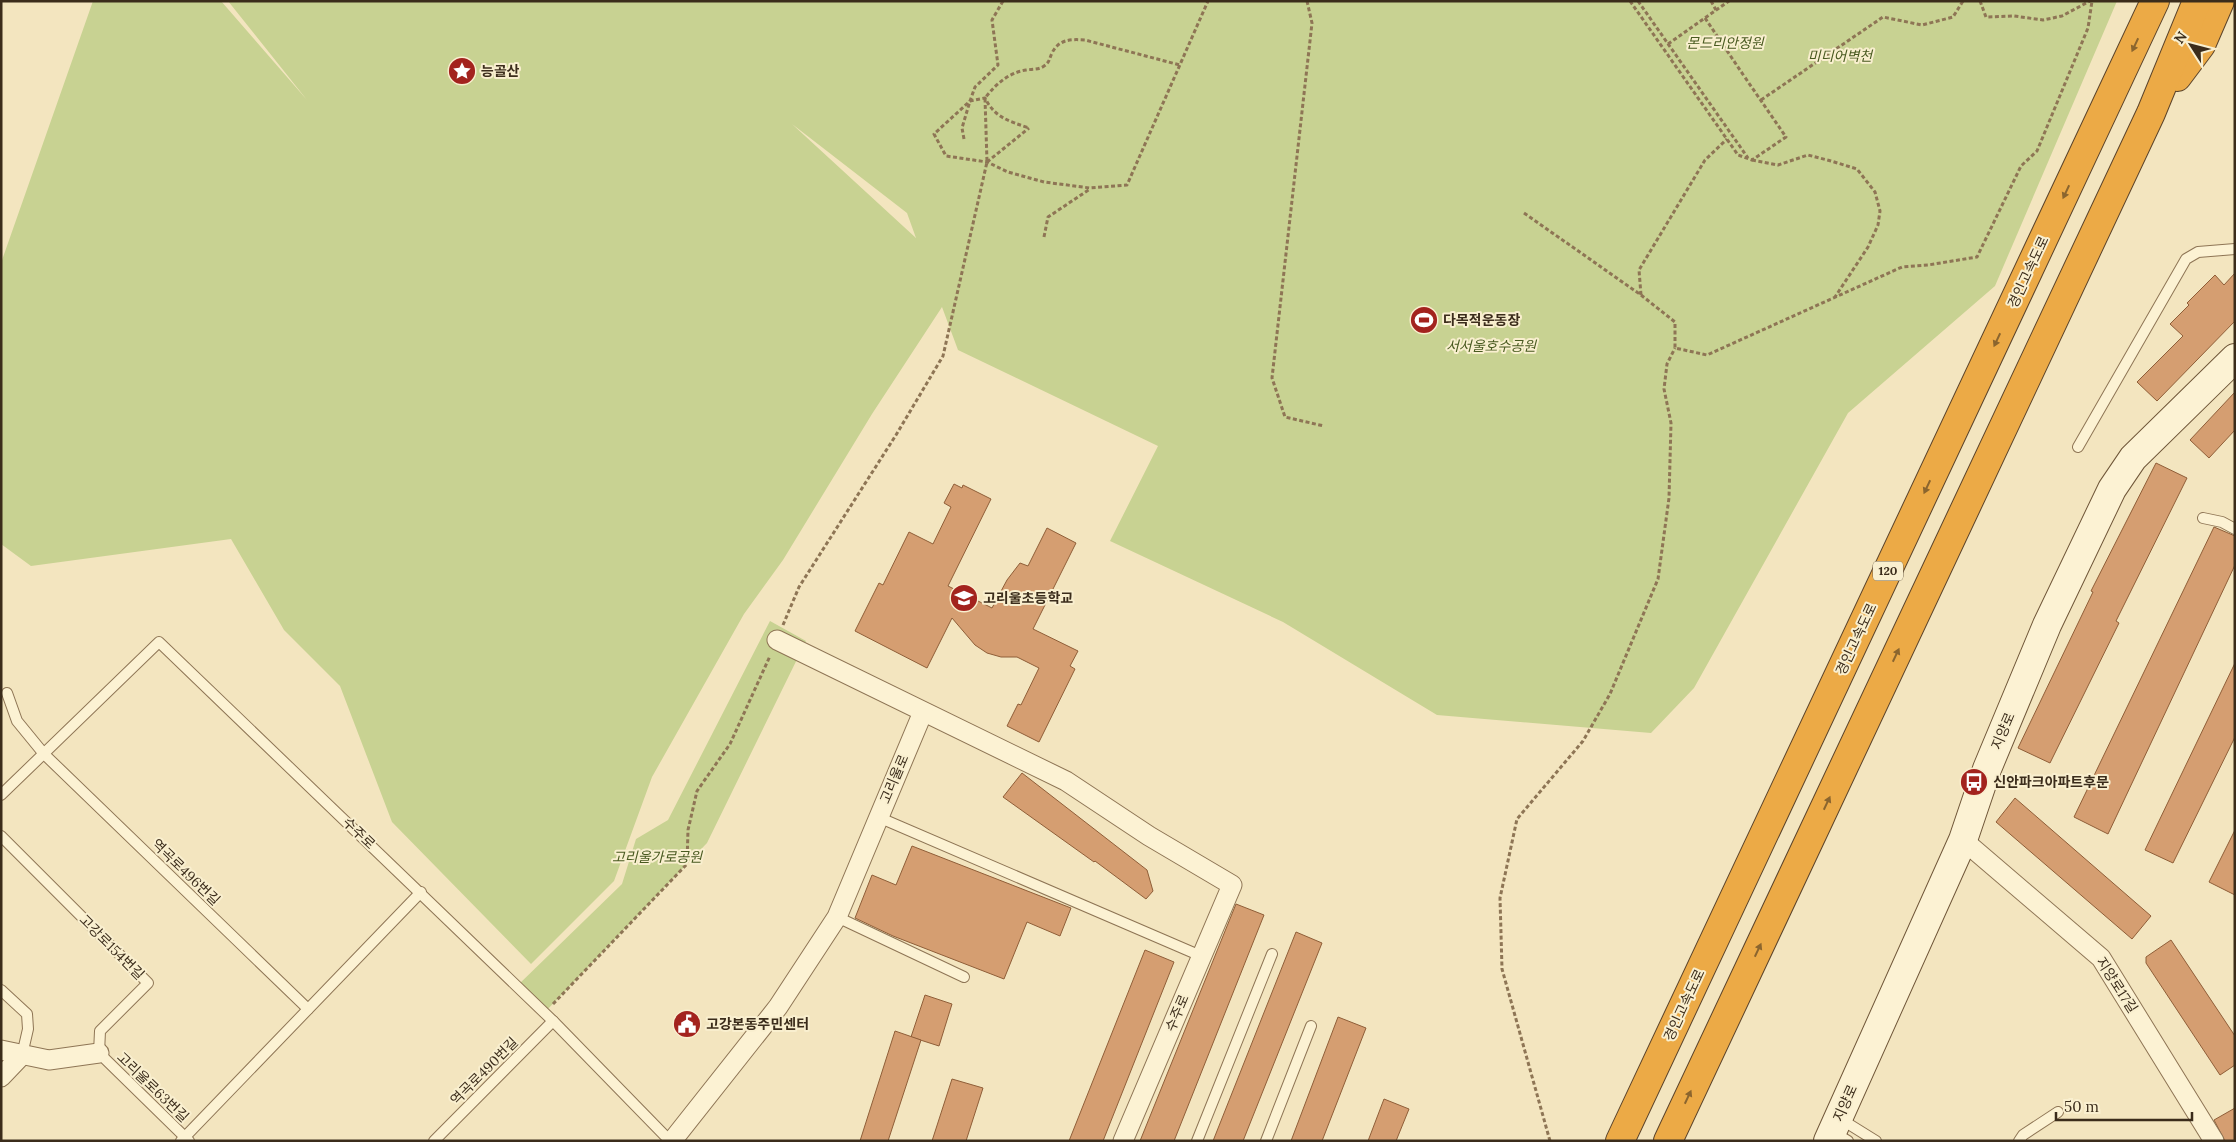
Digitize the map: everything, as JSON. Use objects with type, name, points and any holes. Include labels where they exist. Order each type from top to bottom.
[{"type":"highway","name":"경인고속도로","points":[[1620,1141],[2156,1]]},
{"type":"highway","points":[[1668,1141],[2151,113],[2197,1]]},
{"type":"highway","points":[[2151,113],[2201,45],[2220,1]]},
{"type":"street","name":"지양로","points":[[1837,1133],[1963,840],[1987,769],[2047,625],[2112,489],[2133,458],[2235,358]]},
{"type":"street","points":[[777,640],[923,712]]},
{"type":"street","name":"고리울로","points":[[671,1141],[778,1006],[836,917],[923,712]]},
{"type":"street","name":"수주로","points":[[923,712],[1066,781],[1149,836],[1232,885],[1123,1141]]},
{"type":"street","name":"지양로17길","points":[[1963,840],[2101,958],[2214,1141]]},
{"type":"street","points":[[1,1050],[22,1056],[49,1060],[99,1053]]},
{"type":"street","points":[[1,1077],[22,1056]]},
{"type":"lane","points":[[2078,447],[2186,259],[2198,252],[2235,249]]},
{"type":"lane","points":[[2203,518],[2222,522],[2235,529]]},
{"type":"lane","name":"수주로","points":[[1,795],[159,642],[545,1012],[671,1141]]},
{"type":"lane","points":[[7,693],[17,721],[44,754]]},
{"type":"lane","name":"역곡로496번길","points":[[44,754],[308,1009]]},
{"type":"lane","points":[[878,817],[1202,956]]},
{"type":"lane","name":"고강로154번길","points":[[1,836],[148,983],[100,1031],[99,1053]]},
{"type":"lane","points":[[185,1140],[421,892]]},
{"type":"lane","points":[[836,917],[964,977]]},
{"type":"lane","points":[[1197,1141],[1272,954]]},
{"type":"lane","points":[[1,990],[27,1014],[28,1030],[22,1056]]},
{"type":"lane","name":"역곡로490번길","points":[[434,1141],[553,1021]]},
{"type":"lane","points":[[1266,1141],[1311,1026]]},
{"type":"lane","name":"고리울로63번길","points":[[99,1053],[185,1140]]},
{"type":"lane","points":[[2020,1141],[2023,1135],[2058,1112]]},
{"type":"lane","points":[[1837,1133],[1876,1141]]},
{"type":"path","points":[[964,139],[962,128],[975,87],[998,65],[992,20],[1003,1]]},
{"type":"path","points":[[1180,65],[1085,40],[1072,39],[1063,41],[1053,51],[1050,61],[1045,66],[1039,69],[1015,72],[997,83],[985,98],[970,101],[934,134],[946,156],[987,162],[1008,172],[1044,182],[1090,188],[1127,184],[1180,65],[1208,1]]},
{"type":"path","points":[[1307,1],[1312,23],[1272,378],[1285,417],[1324,426]]},
{"type":"path","points":[[1630,1],[1738,155],[1778,165],[1808,156],[1831,161],[1858,169],[1875,192],[1880,211],[1878,225],[1868,248],[1835,297]]},
{"type":"path","points":[[1638,1],[1750,159]]},
{"type":"path","points":[[1711,1],[1716,10]]},
{"type":"path","points":[[1728,1],[1705,18],[1786,137],[1750,159]]},
{"type":"path","points":[[1668,44],[1728,1]]},
{"type":"path","points":[[1761,100],[1883,17],[1922,25],[1953,17],[1963,1]]},
{"type":"path","points":[[1980,1],[1986,17],[2014,16],[2043,20],[2062,16],[2091,1]]},
{"type":"path","points":[[1675,348],[1707,354],[1902,267],[1977,257],[2021,166],[2037,151],[2088,28],[2091,1]]},
{"type":"path","points":[[545,1012],[687,864],[688,830],[697,791],[730,744],[799,587],[896,435],[943,356],[987,162],[985,98]]},
{"type":"path","points":[[985,98],[991,111],[1011,122],[1029,128],[987,162]]},
{"type":"path","points":[[1641,295],[1639,270],[1704,160],[1727,139]]},
{"type":"path","points":[[1044,237],[1048,217],[1090,188]]},
{"type":"path","points":[[1524,213],[1641,295],[1675,322],[1675,348],[1667,364],[1664,389],[1671,423],[1669,498],[1658,579],[1610,694],[1587,734],[1517,819],[1500,898],[1502,969],[1550,1141]]},
{"type":"green space","points":[[93,1],[221,1],[307,100],[228,1],[2117,1],[1995,286],[1848,413],[1694,688],[1651,733],[1437,715],[1283,622],[1110,541],[1158,446],[958,350],[942,307],[872,414],[783,560],[744,614],[652,777],[614,881],[531,964],[392,822],[340,686],[284,630],[231,539],[31,566],[1,544],[1,263]],"holes":[[[792,124],[907,213],[916,238]]]},
{"type":"green space","name":"고리울가로공원","points":[[770,621],[806,641],[707,843],[545,1012],[517,986],[622,884],[636,839],[668,820]]},
{"type":"building","points":[[2235,273],[2235,321],[2157,401],[2137,382],[2183,336],[2170,324],[2189,305],[2187,303],[2215,275],[2224,285]]},
{"type":"building","points":[[2235,392],[2235,430],[2209,458],[2190,440]]},
{"type":"building","points":[[2156,463],[2187,478],[2116,621],[2119,623],[2050,763],[2018,748],[2093,592],[2091,591]]},
{"type":"building","points":[[954,484],[962,488],[963,485],[991,499],[948,586],[992,608],[1007,580],[1020,563],[1028,566],[1047,528],[1076,543],[1033,629],[1078,651],[1070,666],[1075,669],[1039,742],[1007,726],[1018,704],[1021,705],[1039,668],[1017,657],[1001,657],[987,653],[975,645],[952,618],[927,668],[855,631],[879,583],[883,585],[909,532],[933,544],[951,507],[944,503]]},
{"type":"building","points":[[2214,527],[2235,536],[2235,565],[2108,834],[2074,817]]},
{"type":"building","points":[[2235,663],[2235,737],[2173,863],[2145,850]]},
{"type":"building","points":[[1022,773],[1147,870],[1153,891],[1146,899],[1003,797]]},
{"type":"building","points":[[2015,798],[2151,916],[2132,939],[1996,822]]},
{"type":"building","points":[[2235,830],[2235,895],[2209,882]]},
{"type":"building","points":[[912,846],[1071,908],[1060,936],[1027,922],[1004,979],[893,936],[855,918],[872,875],[896,885]]},
{"type":"building","points":[[1236,904],[1264,915],[1174,1141],[1140,1141]]},
{"type":"building","points":[[1296,932],[1322,943],[1243,1141],[1213,1141]]},
{"type":"building","points":[[2171,940],[2235,1036],[2235,1065],[2220,1075],[2146,963],[2146,957]]},
{"type":"building","points":[[1145,950],[1174,962],[1103,1141],[1069,1141]]},
{"type":"building","points":[[925,995],[952,1004],[939,1046],[911,1037]]},
{"type":"building","points":[[1338,1017],[1366,1028],[1322,1141],[1291,1141]]},
{"type":"building","points":[[895,1031],[921,1040],[888,1141],[860,1141]]},
{"type":"building","points":[[952,1079],[983,1088],[966,1141],[932,1141]]},
{"type":"building","points":[[1384,1099],[1409,1109],[1396,1141],[1368,1141]]},
{"type":"building","points":[[2235,1108],[2235,1141],[2225,1141],[2214,1120]]},
{"type":"place","name":"능골산","points":[[462,71]]},
{"type":"place","name":"다목적운동장","points":[[1424,320]]},
{"type":"place","name":"고리울초등학교","points":[[964,598]]},
{"type":"place","name":"신안파크아파트후문","points":[[1974,782]]},
{"type":"place","name":"고강본동주민센터","points":[[687,1024]]},
{"type":"park label","name":"몬드리안정원","points":[[1725,43]]},
{"type":"park label","name":"미디어벽천","points":[[1840,56]]},
{"type":"park label","name":"서서울호수공원","points":[[1491,346]]}]
